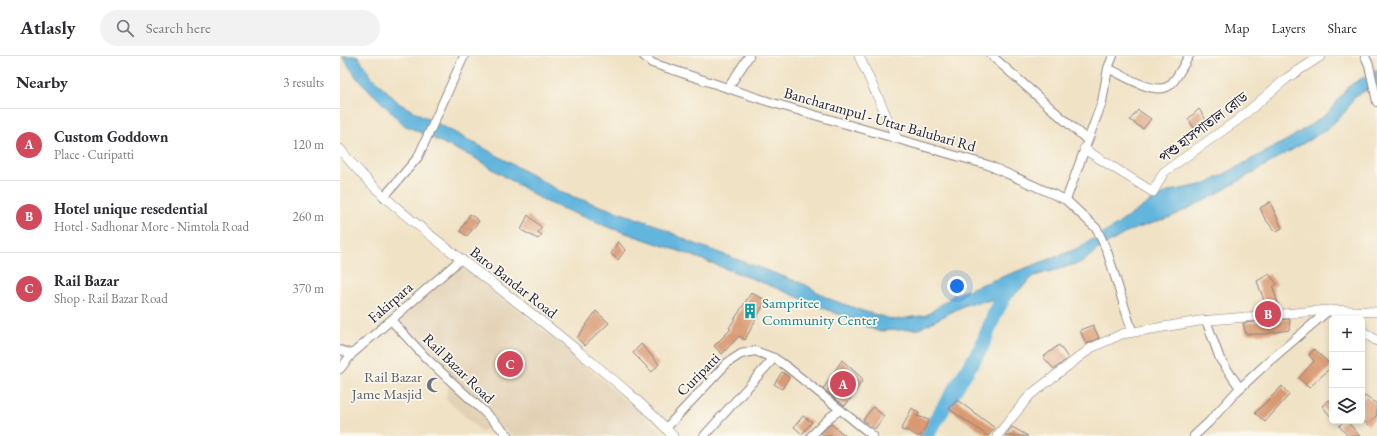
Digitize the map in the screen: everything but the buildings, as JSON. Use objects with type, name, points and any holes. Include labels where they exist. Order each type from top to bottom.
[{"type":"street","points":[[384,197],[418,157],[464,56]]},
{"type":"street","name":"Bancharampul - Uttar Balubari Rd","points":[[644,56],[652,63],[728,88],[988,165],[1066,200],[1097,229],[1107,251],[1132,331]]},
{"type":"street","points":[[728,88],[749,56]]},
{"type":"street","points":[[859,56],[897,139]]},
{"type":"street","points":[[992,56],[1086,145]]},
{"type":"street","points":[[1066,200],[1102,102],[1108,68],[1113,56]]},
{"type":"street","points":[[1108,68],[1150,88],[1167,87],[1176,77],[1189,56]]},
{"type":"street","name":"পশু হাসপাতাল রোড","points":[[1086,145],[1153,192],[1164,172],[1239,119],[1287,78],[1321,56]]},
{"type":"street","points":[[1365,56],[1369,65],[1376,95]]},
{"type":"street","name":"Baro Bandar Road","points":[[340,149],[384,197],[423,230],[548,326],[613,379],[673,436]]},
{"type":"street","name":"Fakirpara","points":[[340,369],[352,354],[461,259]]},
{"type":"street","points":[[997,436],[1030,395],[1091,348],[1122,334],[1132,331],[1206,320],[1329,310],[1377,312]]},
{"type":"street","points":[[1329,310],[1338,316]]},
{"type":"street","points":[[1194,436],[1240,388],[1329,310]]},
{"type":"street","name":"Rail Bazar Road","points":[[391,320],[426,358],[508,436]]},
{"type":"street","points":[[1206,320],[1220,359],[1240,388]]},
{"type":"street","points":[[1365,333],[1377,341]]},
{"type":"street","points":[[340,350],[352,354]]},
{"type":"street","name":"Curipatti","points":[[666,428],[727,363],[741,354],[756,351],[774,358],[786,366],[873,436]]},
{"type":"street","points":[[704,436],[774,358]]},
{"type":"street","points":[[811,436],[830,417],[840,410]]},
{"type":"shaded area","points":[[460,265],[565,347],[664,435],[513,436],[494,420],[482,432],[445,398],[451,380],[398,321]]},
{"type":"water","points":[[342,56],[358,56],[369,74],[400,104],[482,147],[565,194],[656,225],[690,242],[806,285],[827,298],[894,320],[927,315],[954,295],[1074,250],[1111,229],[1148,203],[1170,191],[1206,184],[1289,139],[1327,114],[1350,85],[1377,70],[1377,85],[1355,96],[1345,112],[1326,130],[1213,196],[1171,217],[1129,231],[1097,250],[1083,262],[1034,276],[1013,296],[965,305],[919,329],[877,331],[779,289],[685,253],[608,227],[546,202],[475,158],[404,125],[357,78]]},
{"type":"waterway","points":[[926,436],[982,346],[995,313],[1004,297]]},
{"type":"place","name":"Sampritee Community Center","points":[[750,311]]},
{"type":"place","name":"Hotel unique resedential","points":[[1268,314]]},
{"type":"place","name":"Rail Bazar","points":[[510,364]]},
{"type":"place","name":"Custom Goddown","points":[[843,384]]},
{"type":"place","name":"Rail Bazar Jame Masjid","points":[[434,385]]}]
